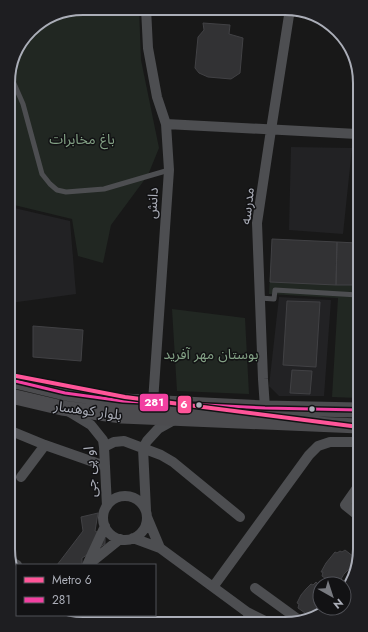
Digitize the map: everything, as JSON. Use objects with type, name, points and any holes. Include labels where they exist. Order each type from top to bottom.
[{"type":"main road","name":"بلوار کوهسار","points":[[15,381],[65,394],[123,401],[266,408],[353,410]]},
{"type":"main road","name":"بلوار کوهسار","points":[[15,397],[62,408],[122,416],[353,426]]},
{"type":"street","name":"دانش","points":[[146,15],[148,48],[157,97],[166,124],[169,170],[153,402]]},
{"type":"street","name":"مدرسه","points":[[266,408],[263,379],[257,223],[289,15]]},
{"type":"street","points":[[166,124],[353,134]]},
{"type":"street","name":"او پی جی","points":[[62,408],[91,424],[103,440],[107,506]]},
{"type":"street","points":[[160,548],[146,513],[142,504],[137,499],[131,496],[117,497],[107,506],[103,519],[108,532],[120,539],[127,540],[133,538],[144,529],[146,523],[146,513],[143,448],[158,429],[178,418]]},
{"type":"street","points":[[15,433],[105,466]]},
{"type":"street","points":[[104,446],[114,442],[124,441],[161,455],[173,462],[240,517]]},
{"type":"street","points":[[213,587],[309,455],[318,446],[330,442],[353,442]]},
{"type":"street","points":[[20,477],[45,445]]},
{"type":"street","points":[[353,494],[345,505],[353,511]]},
{"type":"street","points":[[88,564],[105,526]]},
{"type":"street","points":[[133,538],[160,548],[249,616]]},
{"type":"street","points":[[89,564],[120,539]]},
{"type":"street","points":[[255,588],[293,616]]},
{"type":"lane","points":[[15,86],[23,104],[42,174],[57,190],[66,192],[104,189],[169,170]]},
{"type":"lane","points":[[260,298],[274,299],[274,290],[353,295]]},
{"type":"shaded area","points":[[291,147],[352,148],[343,234],[289,230]]},
{"type":"shaded area","points":[[15,208],[70,221],[76,294],[15,302]]},
{"type":"shaded area","points":[[279,297],[331,300],[324,396],[279,396],[269,386]]},
{"type":"green space","name":"باغ مخابرات","points":[[83,15],[139,15],[141,60],[159,148],[148,175],[111,225],[103,263],[78,256],[72,219],[15,205],[15,83],[19,61],[24,49],[38,32],[49,24],[61,19]]},
{"type":"green space","points":[[272,239],[353,243],[353,398],[332,397],[338,298],[269,294]]},
{"type":"green space","name":"بوستان مهر آفرید","points":[[172,309],[245,318],[249,394],[177,391]]},
{"type":"building","points":[[203,23],[230,25],[229,34],[243,38],[240,73],[231,79],[208,77],[199,73],[195,68],[198,37],[204,30]]},
{"type":"building","points":[[272,239],[337,242],[336,285],[270,282]]},
{"type":"building","points":[[337,242],[353,243],[353,285],[336,285]]},
{"type":"building","points":[[287,301],[320,302],[316,367],[283,365]]},
{"type":"building","points":[[33,326],[83,330],[81,361],[33,357]]},
{"type":"building","points":[[292,370],[312,371],[310,394],[290,393]]},
{"type":"building","points":[[98,513],[95,531],[105,536],[105,544],[82,558],[82,564],[58,564],[83,531],[81,517]]},
{"type":"building","points":[[345,550],[353,556],[351,567],[343,576],[322,576],[323,572],[321,572],[326,563],[335,552],[337,553],[340,551],[342,552]]},
{"type":"building","points":[[311,584],[312,612],[306,614],[298,608],[299,604],[297,603],[301,595]]},
{"type":"metro line","name":"6","points":[[15,376],[125,397],[353,426]]},
{"type":"transit line","name":"281","points":[[15,381],[65,393],[123,401],[265,408],[353,410]]}]
